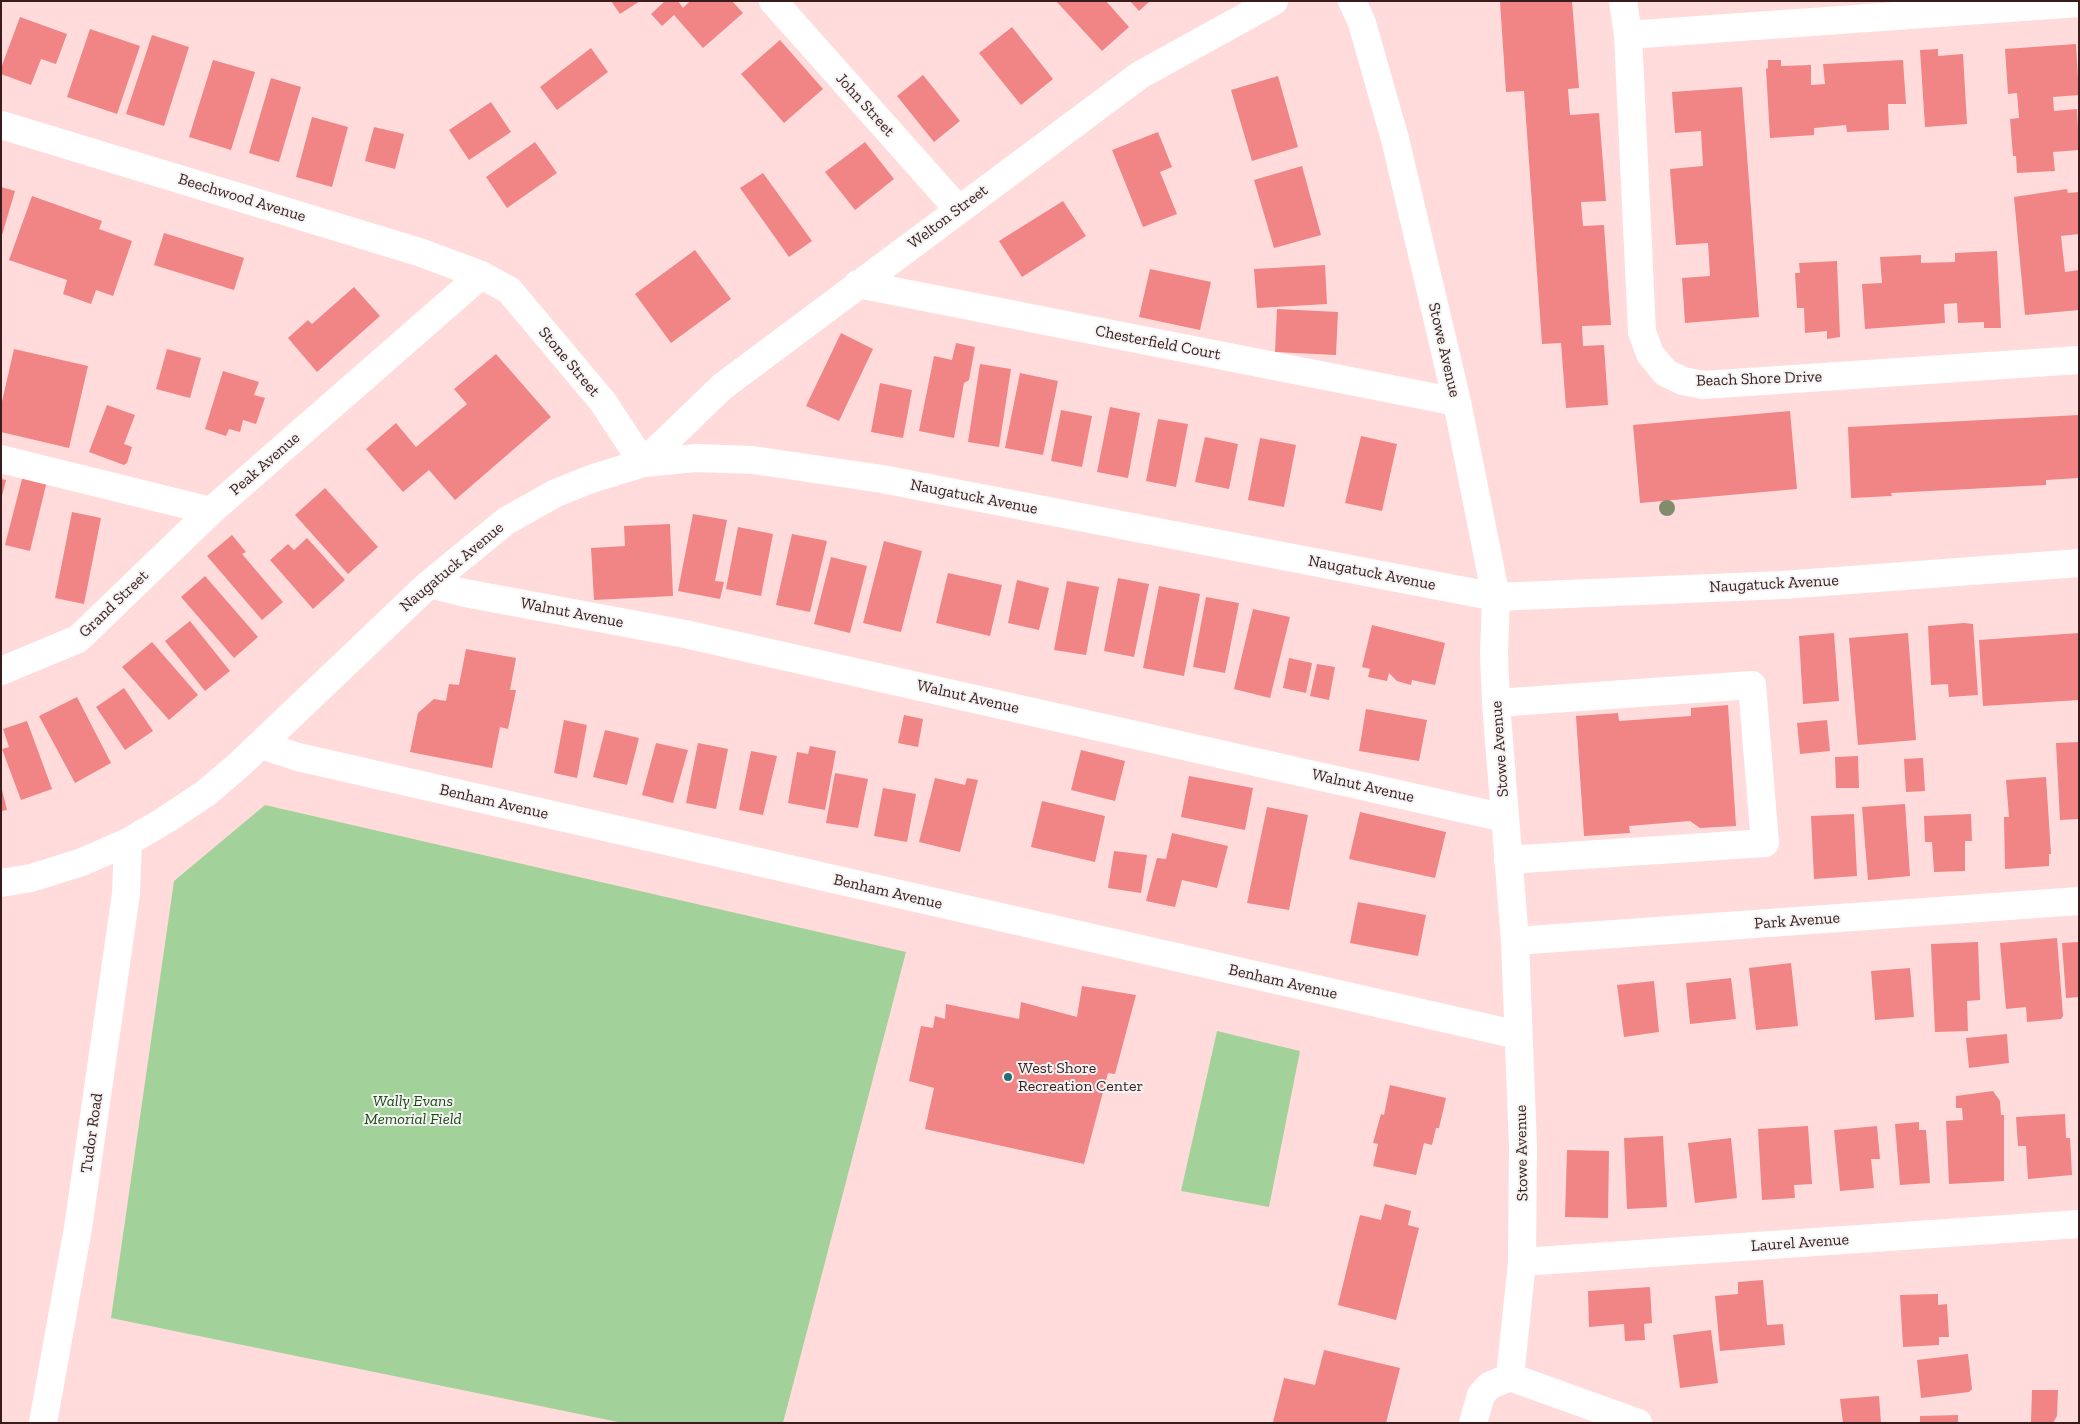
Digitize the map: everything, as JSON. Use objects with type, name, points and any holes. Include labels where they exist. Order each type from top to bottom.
[{"type":"street","name":"John Street","points":[[773,1],[958,209]]},
{"type":"street","name":"Welton Street","points":[[643,463],[723,386],[1140,75],[1274,1]]},
{"type":"street","name":"Stowe Avenue","points":[[1352,1],[1362,23],[1395,139],[1457,402],[1496,597],[1494,655],[1496,703],[1515,941],[1523,1147],[1522,1262],[1510,1377]]},
{"type":"street","name":"Beach Shore Drive","points":[[1623,1],[1628,35],[1642,332],[1650,354],[1666,373],[1683,381],[1703,385],[2079,360]]},
{"type":"street","points":[[1628,35],[2079,3]]},
{"type":"street","name":"Beechwood Avenue","points":[[1,125],[419,252],[481,275]]},
{"type":"street","name":"Stone Street","points":[[481,275],[509,290],[603,402],[643,463]]},
{"type":"street","name":"Peak Avenue","points":[[211,511],[481,275]]},
{"type":"street","name":"Chesterfield Court","points":[[858,284],[1457,402]]},
{"type":"street","name":"Naugatuck Avenue","points":[[1,883],[31,878],[82,862],[128,842],[167,820],[200,797],[260,745],[429,584],[471,547],[506,521],[556,493],[643,463],[696,458],[753,460],[882,479],[1496,597],[1783,585],[2079,563]]},
{"type":"street","points":[[1,459],[211,511]]},
{"type":"street","name":"Grand Street","points":[[1,671],[78,639],[211,511]]},
{"type":"street","name":"Walnut Avenue","points":[[429,584],[465,593],[685,634],[1505,818]]},
{"type":"street","points":[[1496,703],[1752,685],[1765,842],[1508,860]]},
{"type":"street","name":"Benham Avenue","points":[[260,745],[298,757],[1518,1035]]},
{"type":"street","name":"Tudor Road","points":[[43,1423],[78,1228],[126,894],[128,842]]},
{"type":"street","name":"Park Avenue","points":[[1515,941],[2079,901]]},
{"type":"street","name":"Laurel Avenue","points":[[1522,1262],[2079,1224]]},
{"type":"street","points":[[1473,1423],[1481,1395],[1489,1386],[1510,1377],[1638,1423]]},
{"type":"green space","name":"Wally Evans Memorial Field","points":[[265,805],[906,952],[783,1423],[623,1423],[111,1318],[174,881]]},
{"type":"green space","points":[[1217,1031],[1300,1051],[1269,1207],[1181,1191]]},
{"type":"building","points":[[611,1],[640,1],[620,14]]},
{"type":"building","points":[[665,1],[678,1],[683,8],[690,1],[732,1],[743,13],[703,48],[674,15],[662,26],[651,14]]},
{"type":"building","points":[[1056,1],[1106,1],[1129,27],[1102,51]]},
{"type":"building","points":[[1130,1],[1150,1],[1139,11]]},
{"type":"building","points":[[1500,1],[1572,1],[1579,88],[1568,89],[1570,115],[1599,113],[1606,201],[1581,202],[1583,226],[1604,225],[1611,325],[1582,326],[1583,346],[1604,345],[1608,405],[1566,408],[1561,343],[1542,344],[1524,91],[1506,92]]},
{"type":"building","points":[[20,17],[67,34],[56,64],[41,59],[31,85],[1,74],[1,68]]},
{"type":"building","points":[[1012,27],[1053,79],[1021,105],[979,53]]},
{"type":"building","points":[[90,29],[140,46],[117,114],[67,97]]},
{"type":"building","points":[[152,35],[189,47],[164,126],[126,114]]},
{"type":"building","points":[[780,40],[823,89],[784,123],[741,74]]},
{"type":"building","points":[[2076,44],[2079,95],[2053,97],[2054,111],[2077,109],[2079,150],[2053,152],[2055,171],[2017,173],[2016,156],[2013,156],[2010,119],[2019,118],[2017,93],[2008,94],[2005,49]]},
{"type":"building","points":[[591,48],[608,72],[557,110],[540,87]]},
{"type":"building","points":[[1938,49],[1938,56],[1963,54],[1967,124],[1925,127],[1920,50]]},
{"type":"building","points":[[213,60],[255,72],[231,150],[189,137]]},
{"type":"building","points":[[1768,60],[1781,60],[1781,66],[1811,65],[1811,85],[1825,84],[1823,64],[1903,60],[1906,104],[1888,104],[1889,130],[1847,132],[1846,125],[1814,128],[1814,135],[1770,138],[1766,69],[1768,68]]},
{"type":"building","points":[[923,75],[960,121],[934,142],[897,96]]},
{"type":"building","points":[[1278,76],[1298,147],[1252,161],[1231,90]]},
{"type":"building","points":[[271,78],[301,87],[279,162],[249,153]]},
{"type":"building","points":[[1742,87],[1759,317],[1685,323],[1682,278],[1710,276],[1708,243],[1676,245],[1670,169],[1703,166],[1701,131],[1675,133],[1672,92]]},
{"type":"building","points":[[491,102],[511,132],[469,160],[449,130]]},
{"type":"building","points":[[312,117],[348,127],[332,187],[296,177]]},
{"type":"building","points":[[374,127],[404,134],[395,169],[365,161]]},
{"type":"building","points":[[1158,132],[1172,167],[1160,172],[1177,214],[1143,227],[1112,150]]},
{"type":"building","points":[[535,142],[557,173],[507,208],[486,177]]},
{"type":"building","points":[[865,142],[894,179],[855,210],[825,172]]},
{"type":"building","points":[[1302,166],[1321,235],[1274,248],[1254,180]]},
{"type":"building","points":[[763,173],[812,241],[789,257],[740,188]]},
{"type":"building","points":[[1,187],[15,191],[2,235],[1,235]]},
{"type":"building","points":[[2067,189],[2068,193],[2079,192],[2079,234],[2061,236],[2065,272],[2079,270],[2079,310],[2025,315],[2014,197]]},
{"type":"building","points":[[32,196],[102,221],[99,229],[132,241],[113,296],[96,290],[91,304],[63,294],[67,280],[9,260]]},
{"type":"building","points":[[1063,201],[1086,236],[1022,277],[999,241]]},
{"type":"building","points":[[164,233],[244,258],[234,290],[154,265]]},
{"type":"building","points":[[695,250],[731,299],[671,343],[635,294]]},
{"type":"building","points":[[1997,251],[2001,328],[1984,328],[1984,322],[1958,323],[1957,303],[1944,304],[1945,323],[1865,329],[1862,284],[1882,283],[1880,257],[1921,255],[1921,263],[1955,262],[1955,253]]},
{"type":"building","points":[[1837,261],[1840,337],[1827,339],[1827,331],[1805,333],[1804,308],[1797,308],[1795,273],[1800,273],[1799,263]]},
{"type":"building","points":[[1325,265],[1327,304],[1257,308],[1254,269]]},
{"type":"building","points":[[1150,269],[1211,282],[1200,330],[1139,317]]},
{"type":"building","points":[[354,287],[380,316],[317,372],[288,338],[308,320],[312,324]]},
{"type":"building","points":[[1277,309],[1338,312],[1336,355],[1275,352]]},
{"type":"building","points":[[841,333],[873,349],[839,421],[806,406]]},
{"type":"building","points":[[956,343],[975,347],[969,380],[964,383],[954,438],[919,431],[934,356],[952,360]]},
{"type":"building","points":[[14,349],[88,366],[69,448],[1,432],[1,406]]},
{"type":"building","points":[[167,349],[201,358],[190,398],[156,389]]},
{"type":"building","points":[[496,354],[551,417],[455,500],[429,470],[403,492],[366,449],[396,423],[416,447],[467,404],[454,389]]},
{"type":"building","points":[[980,364],[1011,369],[999,447],[968,442]]},
{"type":"building","points":[[223,371],[259,382],[254,395],[265,398],[256,424],[243,420],[240,432],[229,429],[226,436],[205,429]]},
{"type":"building","points":[[1020,373],[1058,381],[1043,455],[1005,448]]},
{"type":"building","points":[[880,383],[912,390],[903,438],[871,432]]},
{"type":"building","points":[[107,405],[135,415],[124,444],[132,447],[127,463],[124,465],[89,452]]},
{"type":"building","points":[[1110,407],[1140,413],[1128,478],[1097,472]]},
{"type":"building","points":[[1061,410],[1092,416],[1082,467],[1051,461]]},
{"type":"building","points":[[1790,411],[1797,489],[1640,503],[1633,425]]},
{"type":"building","points":[[2079,415],[2079,478],[2046,480],[2046,485],[1891,493],[1892,496],[1851,498],[1848,427]]},
{"type":"building","points":[[1158,419],[1188,424],[1176,487],[1146,481]]},
{"type":"building","points":[[1361,436],[1397,444],[1382,511],[1345,503]]},
{"type":"building","points":[[1205,437],[1238,444],[1229,489],[1195,482]]},
{"type":"building","points":[[1260,438],[1296,445],[1284,507],[1248,500]]},
{"type":"building","points":[[23,475],[47,481],[30,551],[5,545]]},
{"type":"building","points":[[1,479],[6,480],[2,496],[1,496]]},
{"type":"building","points":[[325,488],[378,547],[348,574],[295,515]]},
{"type":"building","points":[[72,512],[101,518],[84,604],[55,598]]},
{"type":"building","points":[[693,514],[727,520],[715,581],[724,582],[720,599],[678,591]]},
{"type":"building","points":[[670,524],[673,596],[594,600],[591,548],[625,546],[624,526]]},
{"type":"building","points":[[738,527],[773,534],[761,596],[726,589]]},
{"type":"building","points":[[792,534],[827,541],[810,612],[776,605]]},
{"type":"building","points":[[232,535],[246,552],[242,554],[283,602],[262,620],[207,556]]},
{"type":"building","points":[[307,538],[345,580],[313,609],[270,560],[288,544],[294,550]]},
{"type":"building","points":[[884,541],[922,551],[901,632],[863,623]]},
{"type":"building","points":[[831,557],[867,566],[850,633],[814,624]]},
{"type":"building","points":[[948,573],[1002,585],[990,636],[936,623]]},
{"type":"building","points":[[205,576],[258,637],[234,658],[181,597]]},
{"type":"building","points":[[1118,578],[1149,584],[1134,657],[1104,651]]},
{"type":"building","points":[[1017,580],[1049,588],[1039,630],[1008,623]]},
{"type":"building","points":[[1067,581],[1099,587],[1086,655],[1054,650]]},
{"type":"building","points":[[1159,586],[1200,594],[1184,676],[1143,668]]},
{"type":"building","points":[[1206,597],[1239,603],[1225,673],[1193,667]]},
{"type":"building","points":[[1253,609],[1290,617],[1270,698],[1234,689]]},
{"type":"building","points":[[190,621],[230,671],[205,691],[165,641]]},
{"type":"building","points":[[1973,624],[1978,695],[1949,697],[1948,684],[1931,685],[1928,626]]},
{"type":"building","points":[[1372,625],[1445,643],[1435,685],[1412,680],[1411,685],[1397,681],[1389,673],[1387,681],[1368,677],[1370,669],[1362,667]]},
{"type":"building","points":[[1834,633],[1839,701],[1803,704],[1799,636]]},
{"type":"building","points":[[1908,633],[1916,740],[1858,745],[1849,638]]},
{"type":"building","points":[[2079,633],[2079,700],[1983,706],[1979,640]]},
{"type":"building","points":[[152,642],[198,695],[169,720],[122,667]]},
{"type":"building","points":[[466,649],[516,658],[510,690],[516,690],[508,729],[500,727],[492,768],[410,752],[418,713],[434,699],[446,701],[449,684],[459,685]]},
{"type":"building","points":[[1289,658],[1312,663],[1306,693],[1283,688]]},
{"type":"building","points":[[1317,664],[1335,667],[1329,700],[1310,696]]},
{"type":"building","points":[[124,688],[153,731],[125,750],[96,707]]},
{"type":"building","points":[[77,697],[111,763],[75,783],[39,716]]},
{"type":"building","points":[[1728,705],[1736,826],[1700,828],[1690,821],[1629,826],[1630,833],[1584,836],[1576,716],[1618,713],[1619,721],[1691,716],[1691,708]]},
{"type":"building","points":[[1366,709],[1427,720],[1419,761],[1359,751]]},
{"type":"building","points":[[904,715],[923,719],[918,747],[898,743]]},
{"type":"building","points":[[564,720],[587,725],[577,778],[554,773]]},
{"type":"building","points":[[1827,720],[1830,751],[1800,754],[1797,723]]},
{"type":"building","points":[[27,721],[52,789],[21,800],[2,749],[9,747],[3,729]]},
{"type":"building","points":[[605,730],[639,738],[627,785],[593,777]]},
{"type":"building","points":[[2079,742],[2079,819],[2060,820],[2056,743]]},
{"type":"building","points":[[656,743],[688,750],[673,803],[642,795]]},
{"type":"building","points":[[698,743],[728,749],[716,809],[686,803]]},
{"type":"building","points":[[810,746],[836,751],[825,810],[788,803],[797,752],[808,754]]},
{"type":"building","points":[[1081,750],[1125,761],[1115,801],[1071,790]]},
{"type":"building","points":[[751,751],[777,756],[763,815],[739,810]]},
{"type":"building","points":[[1858,756],[1859,788],[1836,788],[1835,757]]},
{"type":"building","points":[[1923,758],[1925,791],[1906,792],[1904,759]]},
{"type":"building","points":[[835,773],[868,779],[858,828],[826,823]]},
{"type":"building","points":[[1189,776],[1253,788],[1245,830],[1181,817]]},
{"type":"building","points":[[2046,777],[2051,854],[2049,854],[2049,866],[2005,869],[2004,817],[2009,817],[2006,780]]},
{"type":"building","points":[[935,778],[965,785],[967,778],[978,780],[960,852],[919,842]]},
{"type":"building","points":[[1,786],[7,810],[1,811]]},
{"type":"building","points":[[883,788],[916,794],[907,842],[874,836]]},
{"type":"building","points":[[1042,801],[1105,816],[1095,862],[1031,847]]},
{"type":"building","points":[[1905,804],[1910,876],[1868,880],[1862,807]]},
{"type":"building","points":[[1267,807],[1308,815],[1289,910],[1247,903]]},
{"type":"building","points":[[1360,812],[1446,832],[1435,878],[1349,859]]},
{"type":"building","points":[[1854,814],[1857,876],[1814,879],[1811,816]]},
{"type":"building","points":[[1971,814],[1972,841],[1965,841],[1965,871],[1934,872],[1932,842],[1925,842],[1924,816]]},
{"type":"building","points":[[1172,833],[1228,846],[1217,888],[1182,880],[1175,907],[1146,901],[1157,858],[1166,859]]},
{"type":"building","points":[[1114,851],[1147,855],[1141,893],[1108,888]]},
{"type":"building","points":[[1358,902],[1426,915],[1418,956],[1350,943]]},
{"type":"building","points":[[2057,938],[2063,1016],[2061,1019],[2027,1022],[2026,1007],[2006,1009],[2000,943]]},
{"type":"building","points":[[1978,942],[1980,1000],[1967,1001],[1968,1031],[1935,1032],[1931,944]]},
{"type":"building","points":[[2079,942],[2079,997],[2066,998],[2062,943]]},
{"type":"building","points":[[1791,963],[1798,1026],[1756,1030],[1749,968]]},
{"type":"building","points":[[1910,968],[1914,1017],[1875,1020],[1871,971]]},
{"type":"building","points":[[1731,978],[1736,1019],[1690,1024],[1686,983]]},
{"type":"building","points":[[1654,981],[1659,1032],[1624,1037],[1617,985]]},
{"type":"building","name":"West Shore Recreation Center","points":[[1082,986],[1136,995],[1115,1074],[1108,1073],[1084,1164],[925,1129],[934,1088],[909,1081],[921,1026],[933,1028],[935,1016],[945,1019],[946,1004],[1019,1019],[1021,1002],[1077,1017]]},
{"type":"building","points":[[2007,1034],[2009,1063],[1969,1068],[1966,1038]]},
{"type":"building","points":[[1390,1085],[1446,1098],[1439,1128],[1436,1128],[1432,1145],[1424,1143],[1416,1175],[1373,1166],[1378,1144],[1373,1143],[1381,1114],[1384,1115]]},
{"type":"building","points":[[1993,1091],[2000,1101],[2001,1115],[2004,1115],[2004,1181],[1949,1184],[1946,1121],[1963,1120],[1962,1108],[1956,1108],[1956,1096]]},
{"type":"building","points":[[2065,1114],[2066,1138],[2070,1138],[2072,1175],[2028,1179],[2026,1146],[2018,1146],[2016,1117]]},
{"type":"building","points":[[1919,1122],[1919,1130],[1926,1130],[1930,1183],[1900,1185],[1895,1124]]},
{"type":"building","points":[[1808,1126],[1812,1184],[1794,1185],[1795,1198],[1762,1200],[1758,1129]]},
{"type":"building","points":[[1877,1126],[1880,1159],[1871,1159],[1874,1188],[1840,1191],[1834,1130]]},
{"type":"building","points":[[1663,1136],[1667,1207],[1627,1209],[1624,1138]]},
{"type":"building","points":[[1731,1138],[1737,1198],[1695,1203],[1688,1143]]},
{"type":"building","points":[[1567,1150],[1609,1151],[1608,1218],[1565,1217]]},
{"type":"building","points":[[1385,1204],[1411,1211],[1408,1225],[1419,1228],[1396,1320],[1338,1305],[1360,1215],[1381,1220]]},
{"type":"building","points":[[1763,1280],[1767,1325],[1783,1324],[1785,1345],[1720,1351],[1715,1296],[1738,1294],[1738,1282]]},
{"type":"building","points":[[1650,1287],[1652,1323],[1644,1324],[1645,1340],[1625,1341],[1624,1324],[1589,1327],[1588,1291]]},
{"type":"building","points":[[1938,1294],[1938,1305],[1947,1304],[1949,1337],[1939,1337],[1939,1345],[1903,1347],[1900,1295]]},
{"type":"building","points":[[1711,1330],[1718,1383],[1680,1388],[1673,1335]]},
{"type":"building","points":[[1324,1350],[1400,1368],[1386,1423],[1273,1422],[1284,1378],[1315,1385]]},
{"type":"building","points":[[1968,1354],[1972,1389],[1969,1392],[1921,1398],[1917,1360]]},
{"type":"building","points":[[2032,1390],[2058,1390],[2057,1416],[2053,1423],[2031,1422]]},
{"type":"building","points":[[1879,1396],[1881,1423],[1843,1423],[1840,1399]]},
{"type":"building","points":[[1958,1415],[1958,1423],[1920,1423],[1920,1416]]},
{"type":"place","name":"West Shore Recreation Center","points":[[1008,1077]]}]
